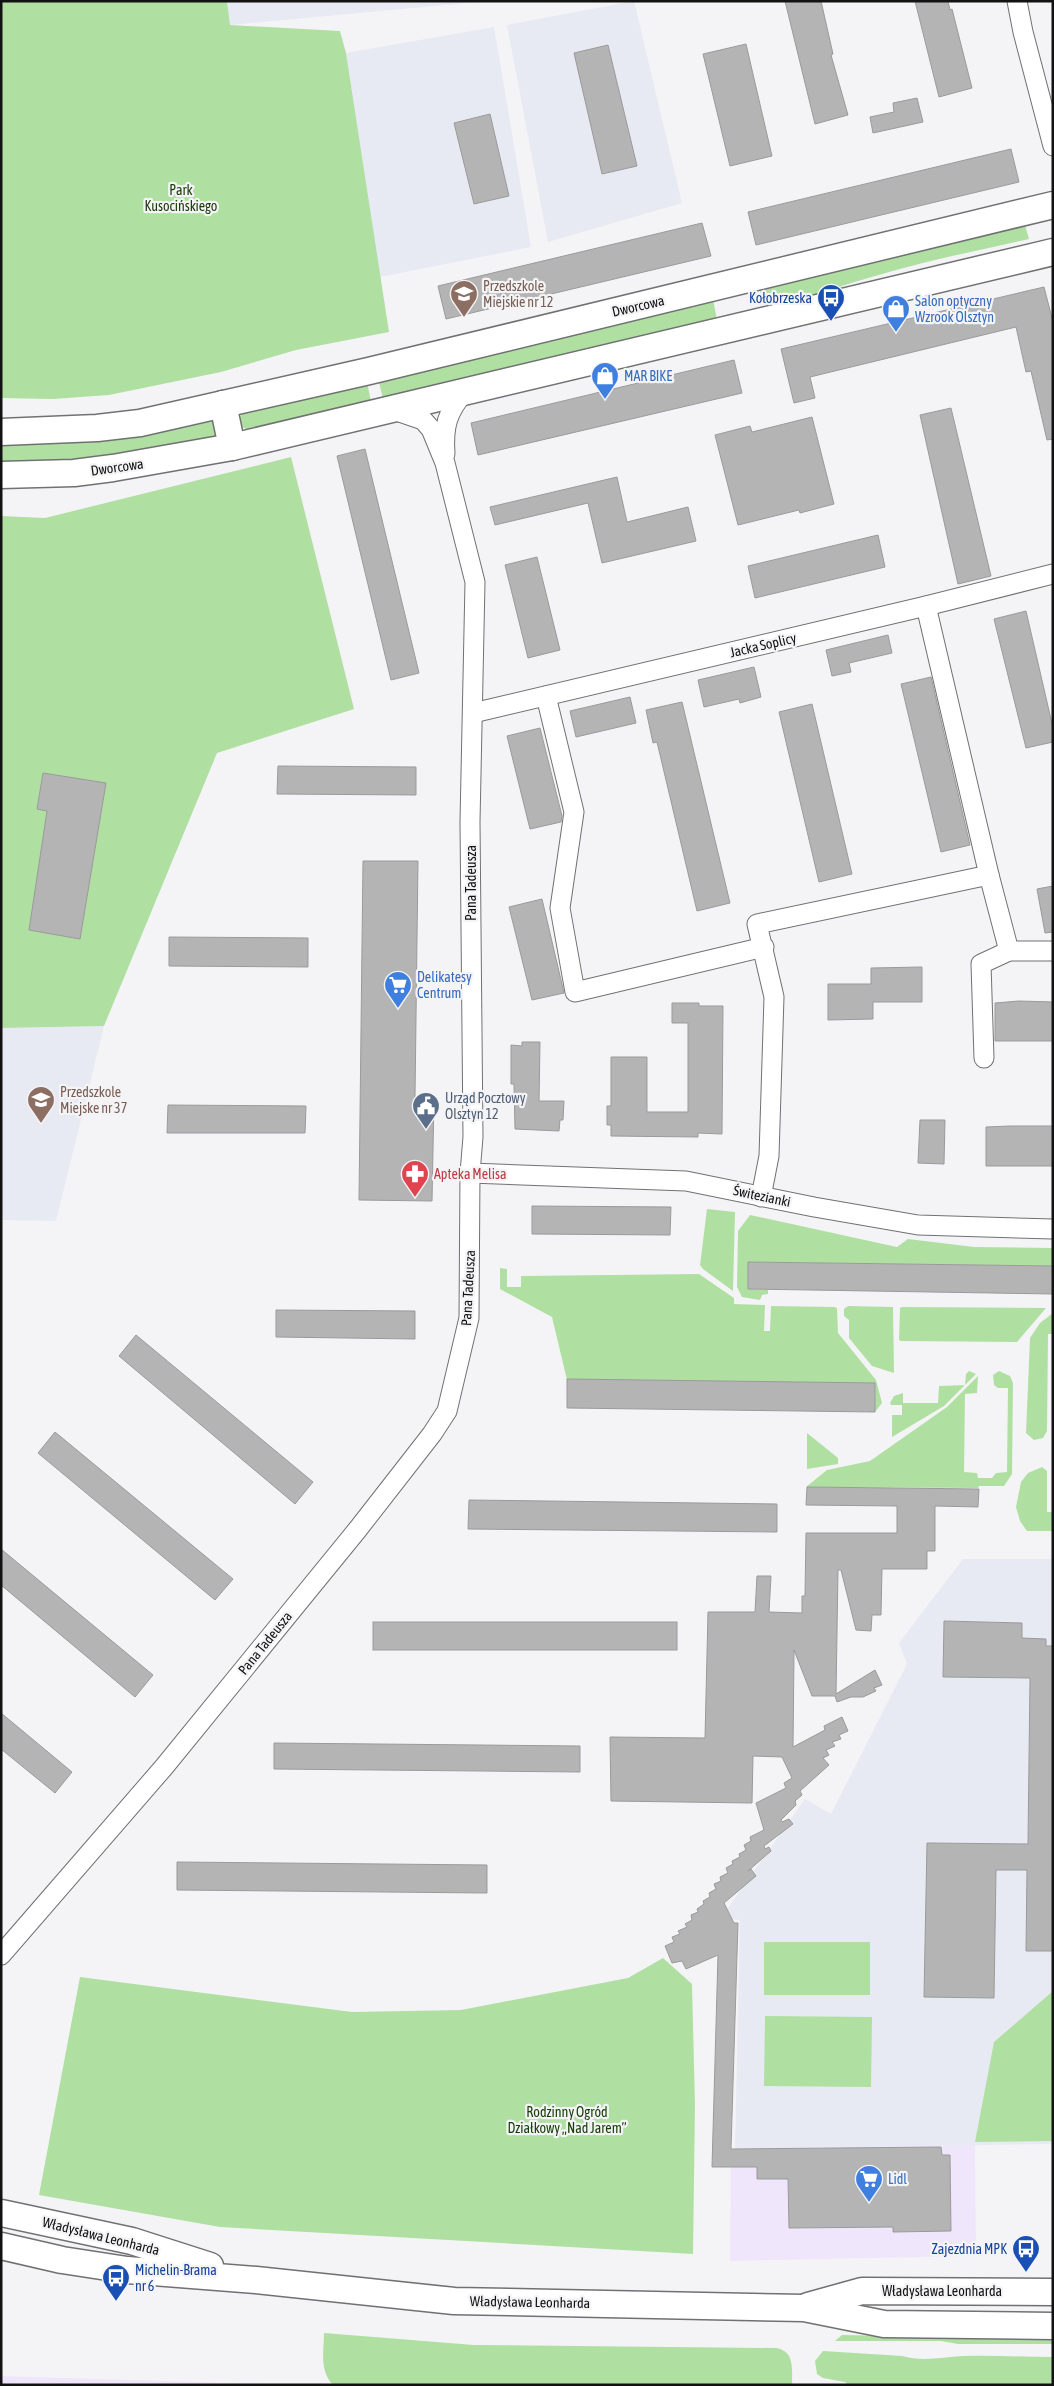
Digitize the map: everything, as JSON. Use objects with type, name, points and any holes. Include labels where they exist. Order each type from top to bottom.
[{"type":"street","points":[[1017,1],[1023,32],[1053,146]]},
{"type":"street","name":"Dworcowa","points":[[1,432],[97,428],[140,423],[740,282],[1053,205]]},
{"type":"street","name":"Dworcowa","points":[[1,474],[74,473],[113,468],[232,446],[1053,252]]},
{"type":"street","points":[[740,282],[749,324]]},
{"type":"street","name":"Pana Tadeusza","points":[[445,463],[444,439],[448,416],[453,405],[465,391]]},
{"type":"street","points":[[223,404],[232,446]]},
{"type":"street","name":"Pana Tadeusza","points":[[1,1955],[182,1745],[358,1530],[432,1434],[447,1411],[469,1318],[470,1173],[473,1137],[470,822],[475,582],[445,463],[431,429],[423,420],[390,409]]},
{"type":"street","name":"Jacka Soplicy","points":[[473,713],[926,606],[1053,574]]},
{"type":"street","points":[[926,606],[989,875],[1010,951]]},
{"type":"street","points":[[546,696],[574,812],[560,908],[575,992],[764,947]]},
{"type":"street","points":[[761,1197],[769,1156],[774,997],[764,947],[757,924],[989,875]]},
{"type":"street","points":[[984,1058],[981,964],[1010,951],[1053,951]]},
{"type":"street","name":"Świtezianki","points":[[470,1173],[686,1181],[761,1197],[918,1225],[1053,1229]]},
{"type":"street","name":"Władysława Leonharda","points":[[1,2212],[132,2241],[256,2280]]},
{"type":"street","name":"Władysława Leonharda","points":[[1,2246],[62,2260],[127,2270],[256,2280],[454,2301],[804,2308],[884,2324],[1053,2326]]},
{"type":"street","name":"Władysława Leonharda","points":[[804,2308],[862,2291],[1053,2292]]},
{"type":"shaded area","points":[[227,1],[488,1],[230,25]]},
{"type":"shaded area","points":[[634,1],[682,203],[548,242],[507,25]]},
{"type":"shaded area","points":[[494,27],[531,247],[380,277],[346,53]]},
{"type":"shaded area","name":"Przedszkole Miejske nr 37","points":[[104,1026],[56,1221],[1,1220],[1,1028]]},
{"type":"shaded area","points":[[963,1559],[1053,1559],[1053,2144],[735,2149],[740,1920],[721,1918],[805,1799],[831,1814],[907,1664],[899,1643]]},
{"type":"shaded area","points":[[975,2145],[976,2256],[730,2261],[731,2149]]},
{"type":"shaded area","points":[[1,2376],[301,2385],[1,2385]]},
{"type":"green space","name":"Park Kusocińskiego","points":[[1,1],[227,1],[230,25],[340,31],[346,53],[389,332],[296,350],[221,372],[109,395],[53,399],[1,398]]},
{"type":"green space","points":[[1025,225],[1029,239],[899,269],[792,303],[777,306],[763,305],[760,290],[769,285]]},
{"type":"green space","points":[[713,299],[717,320],[383,399],[378,378]]},
{"type":"green space","points":[[367,381],[371,402],[248,430],[240,426],[239,418],[243,413]]},
{"type":"green space","points":[[215,421],[219,433],[213,440],[75,462],[1,464],[1,444]]},
{"type":"green space","points":[[291,457],[354,709],[217,753],[104,1026],[1,1028],[1,516],[45,518]]},
{"type":"green space","points":[[707,1209],[735,1212],[733,1291],[700,1265]]},
{"type":"green space","points":[[750,1215],[897,1247],[908,1239],[974,1247],[1053,1248],[1053,1266],[748,1262],[748,1289],[768,1290],[768,1294],[762,1295],[760,1300],[742,1297],[737,1287],[738,1231]]},
{"type":"green space","points":[[500,1268],[507,1269],[507,1287],[521,1287],[521,1276],[699,1274],[734,1298],[734,1304],[765,1305],[764,1331],[770,1331],[771,1306],[837,1308],[838,1333],[876,1380],[882,1403],[875,1412],[875,1383],[567,1380],[552,1317],[500,1289]]},
{"type":"green space","points":[[848,1306],[893,1307],[894,1373],[872,1366],[849,1338],[849,1320],[844,1316],[844,1309]]},
{"type":"green space","points":[[900,1308],[1046,1308],[1017,1342],[901,1341],[899,1340]]},
{"type":"green space","points":[[1053,1313],[1053,1334],[1048,1334],[1047,1431],[1043,1438],[1034,1440],[1026,1433],[1030,1338],[1040,1323]]},
{"type":"green space","points":[[969,1371],[976,1374],[965,1385],[966,1374]]},
{"type":"green space","points":[[999,1371],[1010,1376],[1013,1383],[1012,1474],[1004,1486],[979,1486],[978,1488],[806,1487],[827,1470],[870,1461],[947,1407],[978,1376],[977,1393],[965,1394],[964,1472],[977,1473],[978,1478],[992,1478],[996,1473],[1007,1472],[1008,1388],[998,1388],[994,1385],[993,1375]]},
{"type":"green space","points":[[965,1385],[944,1406],[892,1437],[892,1415],[902,1415],[902,1405],[891,1405],[890,1403],[894,1396],[903,1393],[903,1403],[938,1403],[939,1386]]},
{"type":"green space","points":[[807,1433],[838,1458],[838,1464],[807,1469]]},
{"type":"green space","points":[[1042,1467],[1047,1471],[1047,1512],[1053,1512],[1053,1531],[1027,1531],[1020,1521],[1016,1507],[1021,1482],[1028,1473]]},
{"type":"green space","points":[[764,1942],[870,1942],[870,1995],[764,1995]]},
{"type":"green space","name":"Rodzinny Ogród Działkowy „Nad Jarem”","points":[[663,1958],[692,1984],[695,2105],[693,2254],[220,2227],[39,2195],[80,1977],[352,2012],[461,2010],[628,1978]]},
{"type":"green space","points":[[1053,1991],[1053,2141],[975,2142],[994,2042]]},
{"type":"green space","points":[[765,2016],[872,2017],[871,2087],[764,2086]]},
{"type":"green space","points":[[324,2333],[474,2345],[776,2348],[787,2353],[789,2357],[792,2367],[792,2385],[333,2385],[324,2367]]},
{"type":"green space","points":[[842,2335],[1053,2339],[1053,2344],[835,2341]]},
{"type":"green space","points":[[823,2351],[925,2359],[963,2356],[1053,2357],[1053,2385],[848,2385],[845,2382],[823,2378],[817,2374],[815,2361]]},
{"type":"building","points":[[785,1],[821,1],[833,54],[831,55],[848,115],[815,124]]},
{"type":"building","points":[[915,1],[948,1],[950,10],[952,9],[972,88],[939,97]]},
{"type":"building","points":[[746,44],[772,156],[730,166],[703,54]]},
{"type":"building","points":[[608,45],[637,166],[602,174],[574,53]]},
{"type":"building","points":[[917,98],[923,122],[873,133],[870,117],[894,112],[893,103]]},
{"type":"building","points":[[490,114],[509,196],[474,204],[454,123]]},
{"type":"building","points":[[1011,149],[1019,182],[756,245],[748,212]]},
{"type":"building","points":[[702,223],[711,256],[446,319],[438,286]]},
{"type":"building","points":[[1044,287],[1053,322],[1053,439],[1047,440],[1031,371],[1026,372],[1016,327],[810,377],[815,398],[794,403],[781,349]]},
{"type":"building","points":[[734,360],[742,393],[478,455],[471,423]]},
{"type":"building","points":[[951,408],[991,576],[958,584],[920,415]]},
{"type":"building","points":[[812,417],[834,504],[800,513],[799,510],[738,525],[715,435],[750,426],[752,432]]},
{"type":"building","points":[[365,449],[419,673],[391,680],[337,456]]},
{"type":"building","points":[[617,477],[627,522],[688,507],[696,541],[602,563],[588,503],[495,525],[490,507]]},
{"type":"building","points":[[878,535],[885,567],[755,598],[748,566]]},
{"type":"building","points":[[537,557],[560,650],[528,658],[505,565]]},
{"type":"building","points":[[1026,611],[1053,728],[1053,742],[1026,748],[994,619]]},
{"type":"building","points":[[888,635],[892,653],[849,663],[851,672],[832,676],[826,650]]},
{"type":"building","points":[[754,667],[761,697],[740,703],[739,699],[704,707],[698,680]]},
{"type":"building","points":[[931,677],[970,845],[941,852],[901,684]]},
{"type":"building","points":[[630,697],[636,723],[576,737],[570,711]]},
{"type":"building","points":[[682,702],[730,903],[697,911],[657,742],[653,743],[646,710]]},
{"type":"building","points":[[812,704],[852,874],[819,882],[779,712]]},
{"type":"building","points":[[540,728],[562,816],[561,822],[530,829],[507,736]]},
{"type":"building","points":[[278,766],[416,767],[416,795],[277,794]]},
{"type":"building","points":[[43,773],[106,783],[80,939],[29,930],[47,811],[37,809]]},
{"type":"building","points":[[363,861],[418,861],[415,1097],[434,1097],[432,1201],[359,1200]]},
{"type":"building","points":[[1053,886],[1053,932],[1045,933],[1037,889]]},
{"type":"building","points":[[542,899],[564,993],[532,1000],[509,907]]},
{"type":"building","points":[[169,937],[308,938],[308,967],[169,966]]},
{"type":"building","points":[[922,967],[922,1002],[873,1002],[873,1019],[828,1020],[828,984],[871,984],[871,968]]},
{"type":"building","points":[[1019,1001],[1053,1002],[1053,1041],[995,1041],[995,1003]]},
{"type":"building","points":[[672,1003],[699,1003],[699,1006],[723,1006],[722,1134],[698,1133],[698,1137],[611,1136],[611,1125],[607,1125],[607,1106],[611,1106],[611,1057],[647,1057],[647,1112],[688,1112],[688,1023],[672,1023]]},
{"type":"building","points":[[522,1042],[540,1042],[539,1101],[564,1101],[563,1120],[560,1120],[559,1131],[515,1129],[514,1084],[511,1084],[511,1045],[522,1046]]},
{"type":"building","points":[[168,1105],[306,1106],[305,1133],[167,1133]]},
{"type":"building","points":[[920,1120],[945,1120],[944,1164],[918,1163]]},
{"type":"building","points":[[1053,1126],[1053,1166],[986,1166],[986,1127]]},
{"type":"building","points":[[532,1206],[671,1207],[670,1235],[532,1234]]},
{"type":"building","points":[[748,1262],[1053,1266],[1053,1294],[748,1289]]},
{"type":"building","points":[[276,1310],[415,1311],[415,1339],[276,1337]]},
{"type":"building","points":[[136,1335],[313,1482],[295,1504],[119,1356]]},
{"type":"building","points":[[567,1379],[875,1383],[875,1412],[567,1408]]},
{"type":"building","points":[[55,1432],[233,1579],[215,1600],[38,1453]]},
{"type":"building","points":[[807,1487],[979,1489],[978,1507],[935,1506],[935,1551],[927,1551],[927,1569],[882,1569],[881,1615],[872,1615],[871,1631],[856,1630],[841,1570],[838,1570],[836,1694],[875,1670],[882,1685],[874,1688],[876,1691],[863,1697],[851,1697],[837,1702],[835,1696],[812,1696],[794,1650],[793,1747],[825,1730],[824,1726],[842,1717],[848,1731],[839,1735],[841,1739],[832,1742],[835,1746],[826,1750],[829,1755],[823,1758],[829,1765],[800,1791],[802,1795],[795,1801],[796,1805],[781,1820],[782,1822],[789,1819],[793,1824],[764,1846],[765,1849],[769,1847],[771,1851],[748,1871],[751,1869],[756,1876],[724,1903],[734,1923],[738,1923],[731,2149],[941,2147],[942,2155],[950,2155],[951,2231],[893,2232],[893,2227],[789,2228],[788,2179],[757,2179],[757,2167],[712,2167],[718,1955],[686,1969],[682,1961],[672,1963],[665,1946],[674,1942],[672,1937],[680,1934],[678,1931],[687,1927],[685,1924],[692,1920],[691,1915],[698,1912],[697,1909],[704,1904],[703,1901],[710,1897],[709,1893],[716,1889],[714,1884],[721,1881],[720,1877],[728,1873],[726,1868],[733,1864],[732,1861],[740,1857],[739,1854],[746,1850],[744,1845],[751,1841],[750,1837],[764,1830],[756,1803],[786,1788],[784,1783],[792,1778],[782,1757],[753,1756],[752,1803],[611,1801],[610,1737],[705,1738],[708,1612],[755,1612],[757,1576],[771,1576],[769,1612],[802,1613],[802,1596],[805,1596],[806,1533],[897,1533],[897,1506],[806,1505]]},
{"type":"building","points":[[469,1500],[777,1504],[777,1532],[468,1529]]},
{"type":"building","points":[[1,1549],[153,1675],[135,1697],[1,1585]]},
{"type":"building","points":[[944,1621],[1022,1623],[1022,1638],[1046,1639],[1046,1646],[1053,1646],[1053,1951],[1026,1951],[1027,1870],[996,1870],[994,1998],[924,1997],[927,1843],[1028,1844],[1030,1678],[943,1677]]},
{"type":"building","points":[[373,1622],[677,1622],[677,1650],[373,1650]]},
{"type":"building","points":[[1,1713],[72,1772],[55,1793],[1,1749]]},
{"type":"building","points":[[274,1743],[580,1746],[580,1772],[274,1769]]},
{"type":"building","points":[[177,1862],[487,1865],[487,1893],[177,1890]]},
{"type":"place","name":"Przedszkole Miejskie nr 12","points":[[464,318]]},
{"type":"place","name":"Kołobrzeska","points":[[831,322]]},
{"type":"place","name":"Salon optyczny Wzrook Olsztyn","points":[[896,333]]},
{"type":"place","name":"MAR BIKE","points":[[605,400]]},
{"type":"place","name":"Delikatesy Centrum","points":[[398,1009]]},
{"type":"place","name":"Przedszkole Miejske nr 37","points":[[41,1124]]},
{"type":"place","name":"Urząd Pocztowy Olsztyn 12","points":[[426,1130]]},
{"type":"place","name":"Apteka Melisa","points":[[415,1198]]},
{"type":"place","name":"Lidl","points":[[869,2203]]},
{"type":"place","name":"Zajezdnia MPK","points":[[1026,2273]]},
{"type":"place","name":"Michelin-Brama nr 6","points":[[116,2302]]}]
